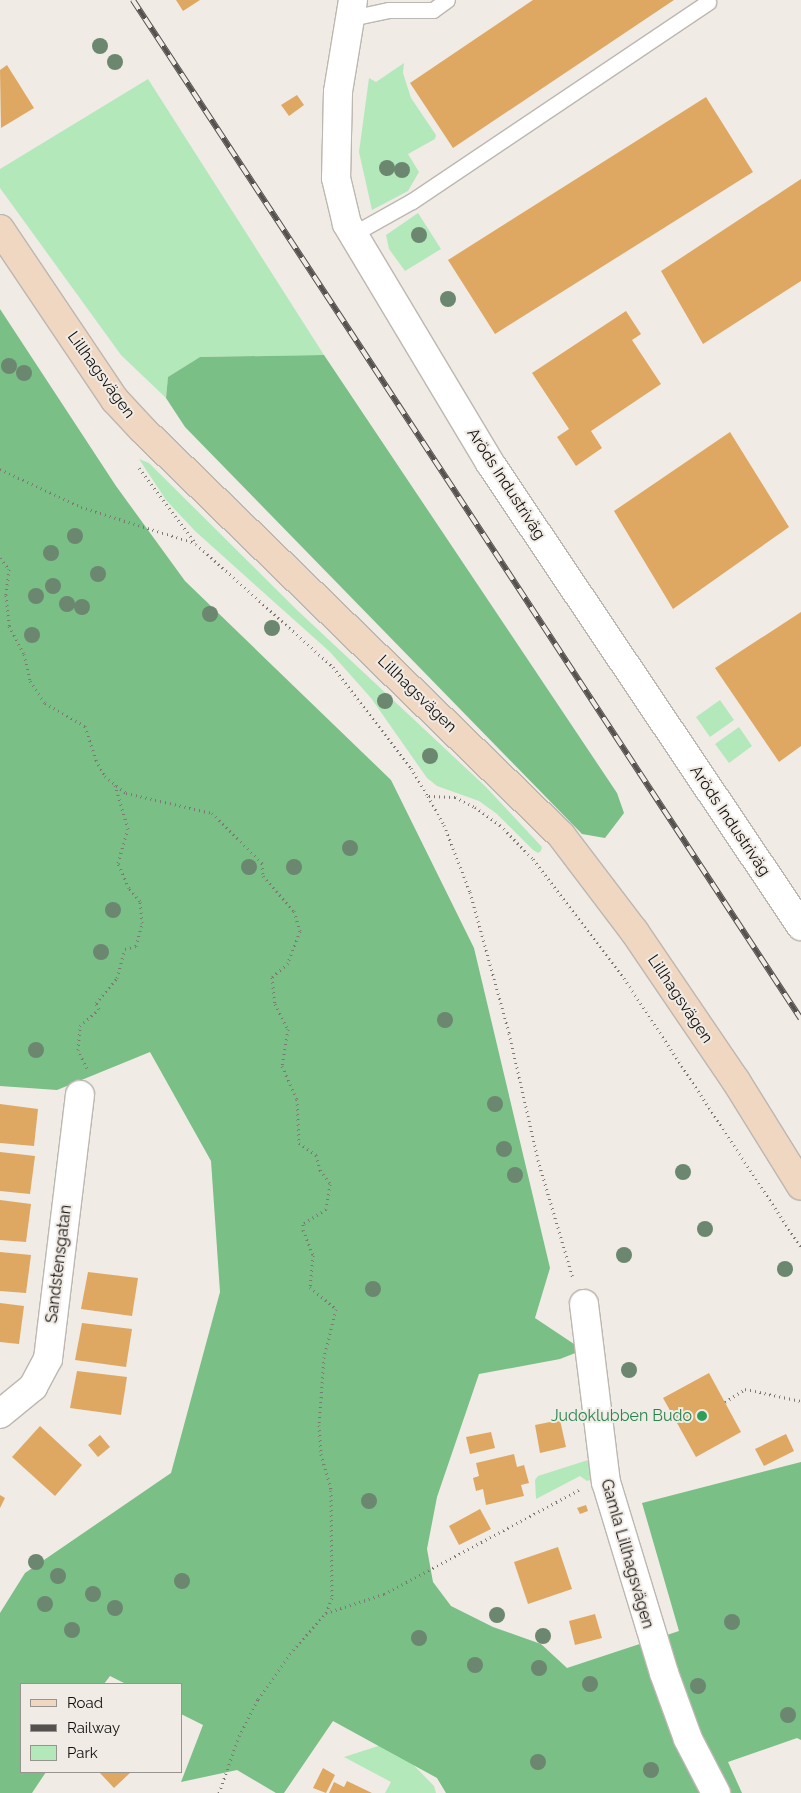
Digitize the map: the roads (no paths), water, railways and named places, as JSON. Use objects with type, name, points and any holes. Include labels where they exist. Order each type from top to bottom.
[{"type":"street","name":"Aröds Industriväg","points":[[352,9],[338,92],[336,178],[347,224],[490,463],[801,926]]},
{"type":"street","name":"Lillhagsvägen","points":[[0,229],[126,412],[561,834],[634,931],[736,1081],[801,1186]]},
{"type":"street","name":"Sandstensgatan","points":[[0,1414],[34,1387],[48,1359],[80,1095]]},
{"type":"street","name":"Gamla Lillhagsvägen","points":[[584,1304],[606,1482],[664,1673],[688,1739],[716,1793]]},
{"type":"lane","points":[[352,9],[433,10],[447,0]]},
{"type":"lane","points":[[353,234],[412,201],[708,2]]},
{"type":"railway","points":[[133,0],[801,1019]]},
{"type":"place","name":"Judoklubben Budo","points":[[702,1416]]}]
